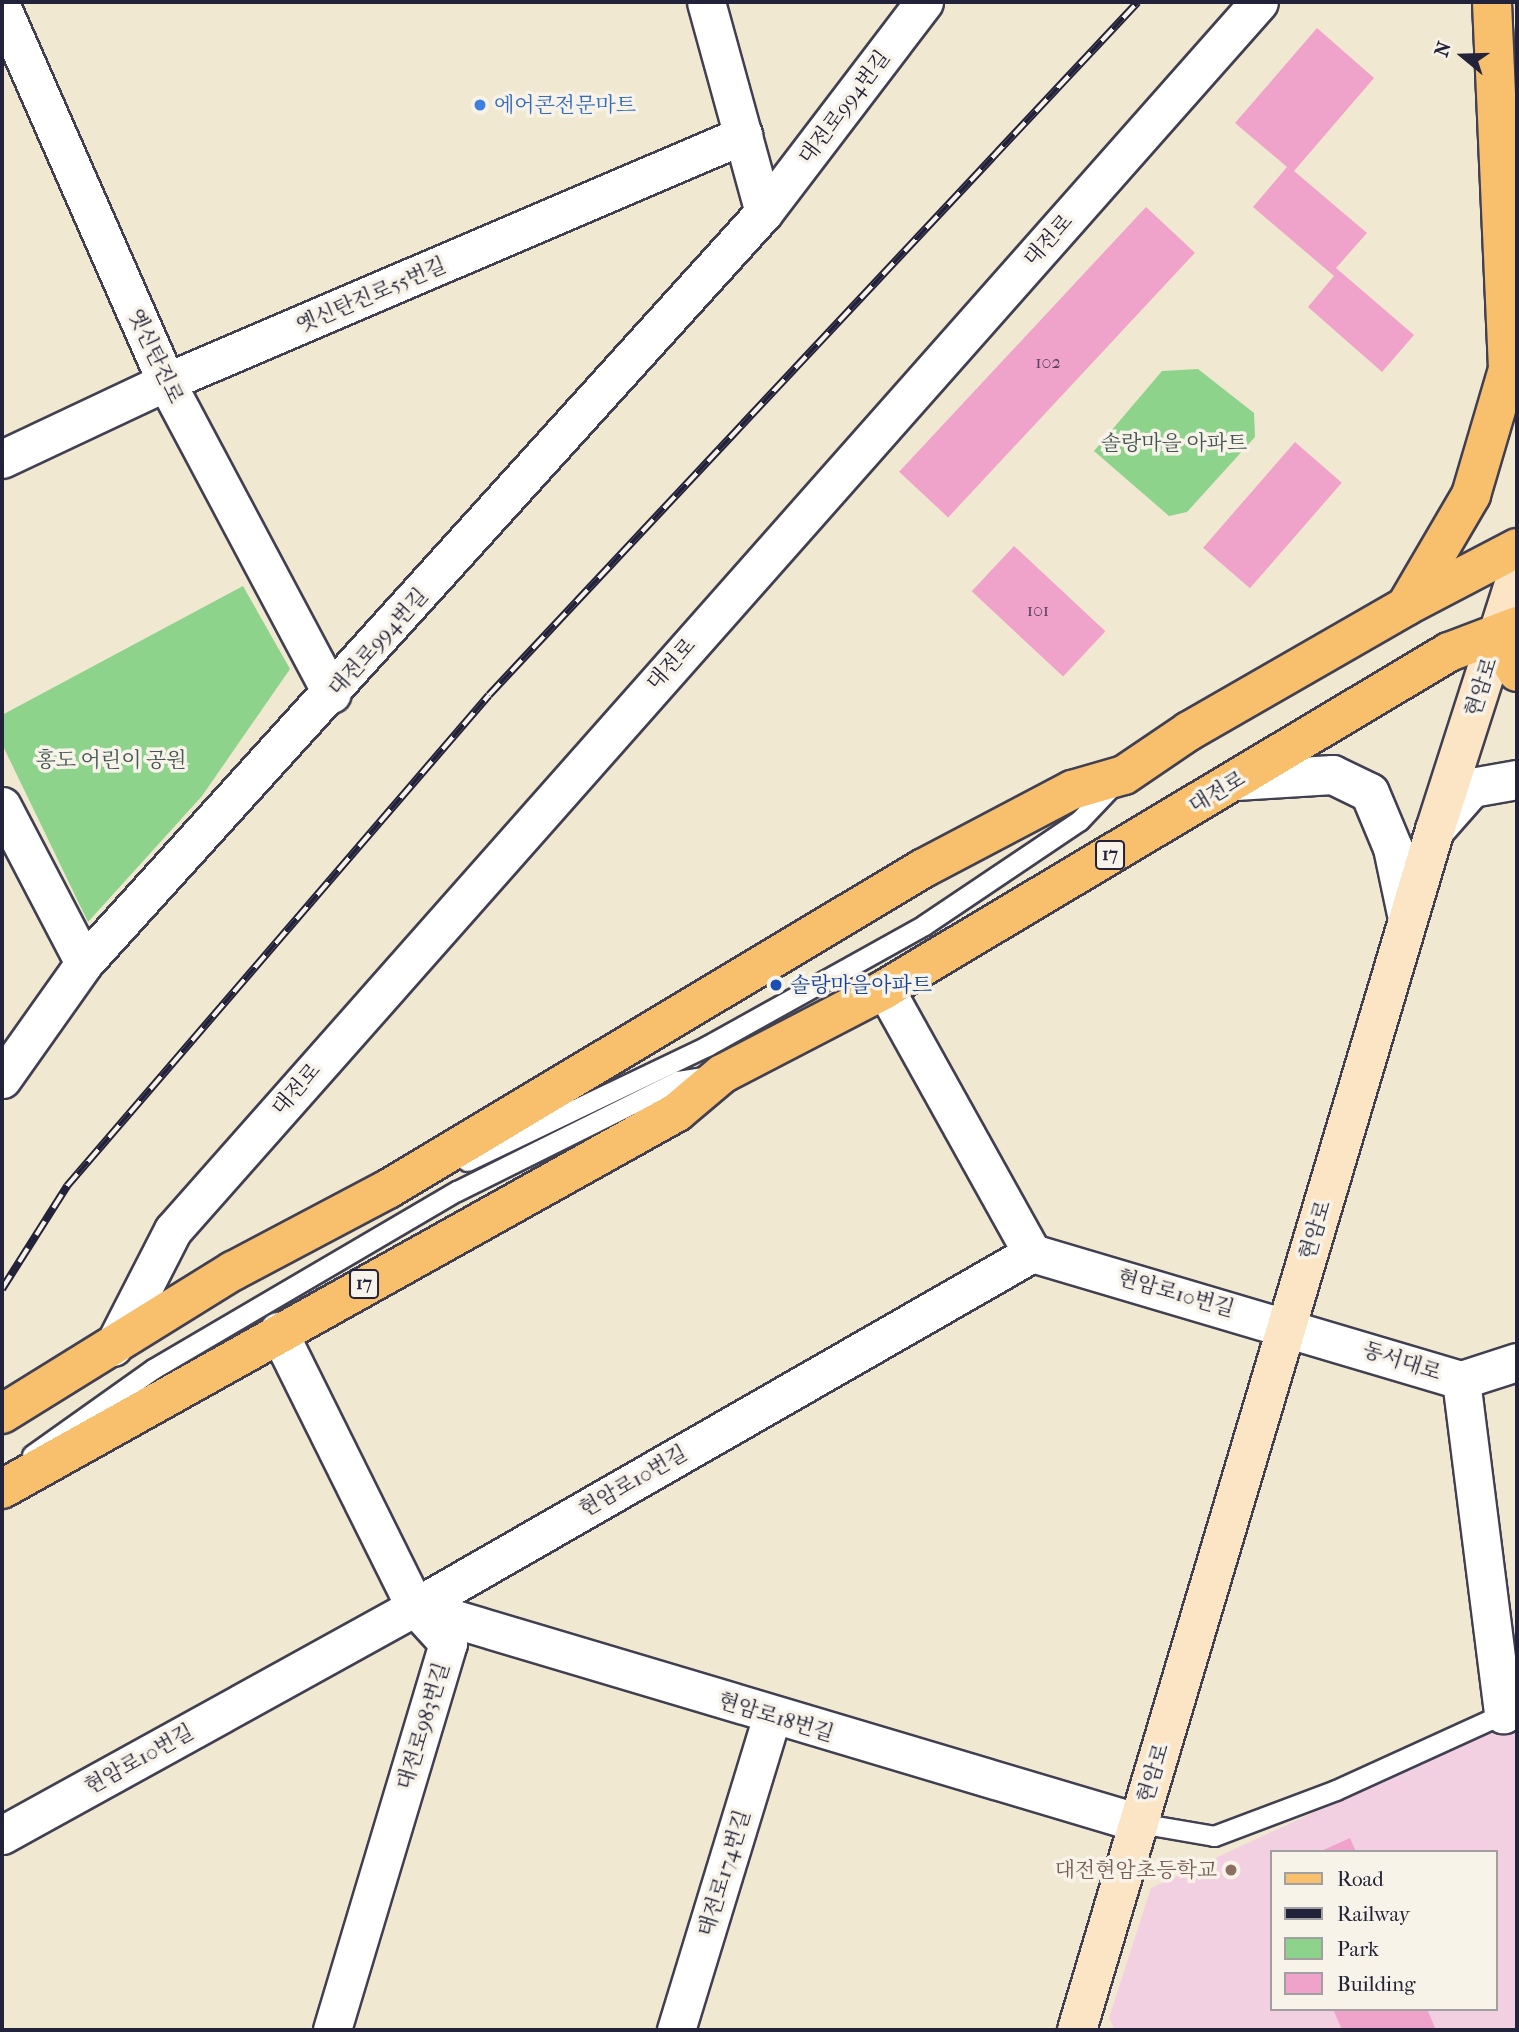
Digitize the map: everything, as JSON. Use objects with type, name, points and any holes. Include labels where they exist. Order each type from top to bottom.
[{"type":"main road","points":[[1406,606],[1471,495],[1508,369],[1492,3]]},
{"type":"main road","points":[[2,1414],[233,1271],[388,1189],[922,869],[1072,790],[1124,775],[1189,731],[1406,606],[1517,548]]},
{"type":"main road","name":"현암로","points":[[1077,2030],[1435,830],[1507,632],[1517,575]]},
{"type":"main road","points":[[1507,632],[1517,672]]},
{"type":"main road","name":"대전로","points":[[2,1489],[278,1331],[677,1112],[722,1074],[885,989],[1449,652],[1507,632]]},
{"type":"street","points":[[706,2],[764,212]]},
{"type":"street","name":"대전로994번길","points":[[2,1079],[84,963],[332,694],[764,212],[925,2]]},
{"type":"street","name":"대전로","points":[[113,1347],[173,1230],[1259,2]]},
{"type":"street","name":"옛신탄진로","points":[[2,8],[166,382],[332,694]]},
{"type":"street","name":"옛신탄진로55번길","points":[[2,459],[166,382],[743,135]]},
{"type":"street","points":[[1236,781],[1333,775],[1370,793],[1393,849],[1408,919]]},
{"type":"street","points":[[1435,830],[1472,788],[1517,780]]},
{"type":"street","points":[[2,806],[84,963]]},
{"type":"street","points":[[885,989],[1032,1253]]},
{"type":"street","name":"현암로10번길","points":[[2,1835],[415,1607],[1032,1253],[1286,1324]]},
{"type":"street","name":"동서대로","points":[[1286,1324],[1461,1380],[1517,1362]]},
{"type":"street","name":"대전로983번길","points":[[278,1331],[415,1607],[448,1643],[332,2030]]},
{"type":"street","name":"현암로","points":[[1461,1380],[1510,1711]]},
{"type":"street","name":"현암로18번길","points":[[415,1607],[772,1716],[1139,1823]]},
{"type":"street","name":"태전로174번길","points":[[676,2030],[772,1716]]},
{"type":"lane","points":[[2,1480],[153,1369],[457,1191],[678,1081],[722,1074]]},
{"type":"lane","name":"현암로","points":[[1139,1823],[1214,1836],[1336,1790],[1510,1711]]},
{"type":"shaded area","name":"대전현암초등학교","points":[[1517,1718],[1517,2030],[1115,2030],[1109,2018],[1151,1888]]},
{"type":"green space","name":"솔랑마을 아파트","points":[[1198,369],[1254,413],[1255,437],[1187,512],[1169,516],[1094,451],[1162,371]]},
{"type":"green space","name":"홍도 어린이 공원","points":[[243,586],[290,669],[202,796],[88,922],[2,744],[2,715]]},
{"type":"building","points":[[1317,28],[1374,78],[1294,171],[1367,233],[1336,268],[1414,335],[1382,372],[1308,307],[1334,276],[1253,207],[1287,167],[1235,123]]},
{"type":"building","points":[[1146,207],[1195,253],[948,517],[899,472]]},
{"type":"building","points":[[1295,442],[1342,483],[1250,588],[1203,548]]},
{"type":"building","points":[[1014,546],[1105,631],[1063,677],[972,591]]},
{"type":"building","points":[[1350,1838],[1355,1850],[1323,1850]]},
{"type":"building","points":[[1334,2011],[1428,2011],[1436,2030],[1342,2030]]},
{"type":"railway","points":[[2,1289],[67,1186],[489,695],[1138,2]]},
{"type":"place","name":"에어콘전문마트","points":[[480,105]]},
{"type":"place","name":"솔랑마을아파트","points":[[776,985]]},
{"type":"place","name":"대전현암초등학교","points":[[1231,1870]]}]
